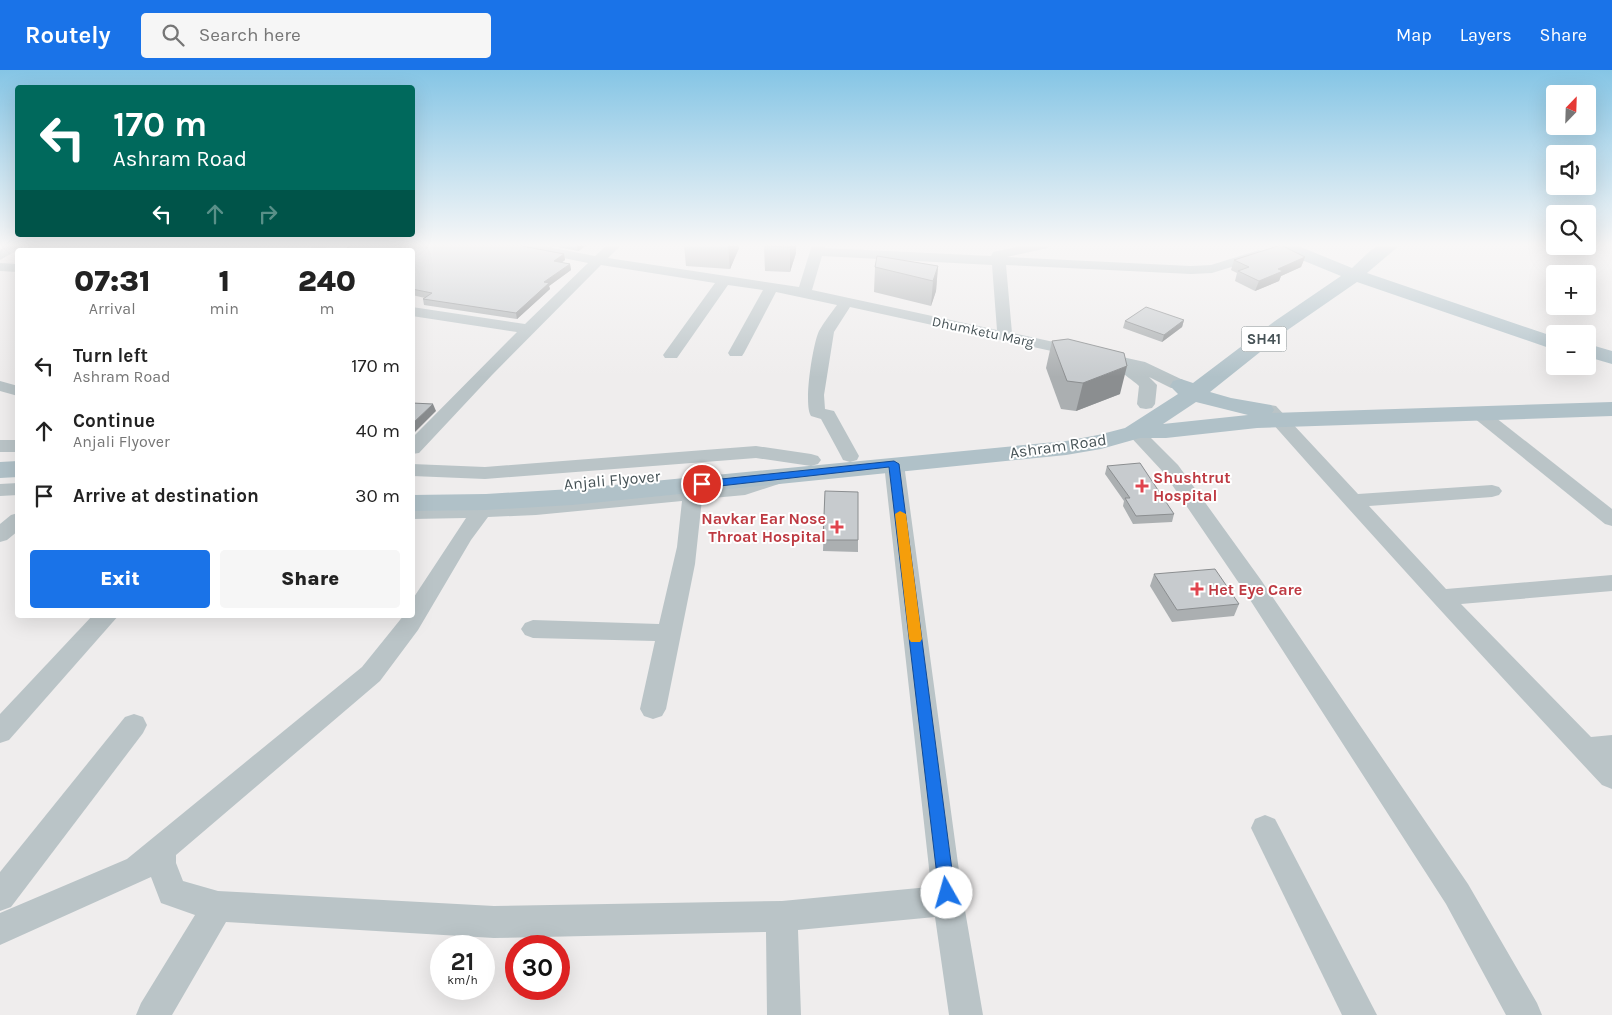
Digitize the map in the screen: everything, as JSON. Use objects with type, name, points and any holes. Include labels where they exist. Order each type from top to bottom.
[{"type":"main road","name":"Ashram Road","points":[[783,476],[1066,448],[1101,442],[1282,325],[1326,289]]},
{"type":"main road","points":[[1403,289],[1546,341]]},
{"type":"main road","points":[[1407,289],[1546,336]]},
{"type":"main road","points":[[1596,353],[1612,358]]},
{"type":"main road","points":[[1596,358],[1612,363]]},
{"type":"main road","points":[[1185,389],[1212,402],[1274,415],[1480,414],[1612,409]]},
{"type":"main road","name":"Ashram Road","points":[[811,460],[1059,437],[1126,427],[1146,404],[1185,389]]},
{"type":"main road","points":[[1126,427],[1166,431],[1274,415],[1612,400]]},
{"type":"main road","name":"Anjali Flyover","points":[[415,503],[486,502],[572,497],[758,473],[811,460]]},
{"type":"main road","points":[[0,470],[15,469]]},
{"type":"main road","name":"Anjali Flyover","points":[[415,489],[442,490],[542,486],[758,473],[783,476]]},
{"type":"main road","points":[[0,482],[15,482]]},
{"type":"street","points":[[415,445],[486,371],[570,289]]},
{"type":"street","points":[[671,355],[718,289]]},
{"type":"street","points":[[736,353],[771,289]]},
{"type":"street","name":"Dhumketu Marg","points":[[783,289],[1139,366],[1185,389]]},
{"type":"street","points":[[804,293],[805,289]]},
{"type":"street","points":[[1001,289],[1005,337]]},
{"type":"street","points":[[846,302],[826,332],[815,395],[817,412],[828,415],[850,456]]},
{"type":"street","points":[[415,311],[529,329]]},
{"type":"street","points":[[1114,360],[1136,372],[1148,385],[1146,404]]},
{"type":"street","points":[[0,386],[15,390]]},
{"type":"street","points":[[1480,414],[1612,519]]},
{"type":"street","points":[[1274,415],[1441,598],[1599,748],[1612,777]]},
{"type":"street","points":[[1126,427],[1171,469],[1253,586],[1458,894],[1524,1015]]},
{"type":"street","points":[[0,446],[15,446]]},
{"type":"street","points":[[415,470],[485,473],[756,452],[811,460]]},
{"type":"street","points":[[0,454],[15,454]]},
{"type":"street","points":[[894,464],[947,893],[966,1015]]},
{"type":"street","points":[[415,512],[536,508],[745,489],[783,476]]},
{"type":"street","points":[[0,490],[15,489]]},
{"type":"street","points":[[1352,501],[1492,491]]},
{"type":"street","points":[[654,709],[685,561],[692,494]]},
{"type":"street","points":[[415,616],[463,536],[482,511]]},
{"type":"street","points":[[0,535],[15,522]]},
{"type":"street","points":[[1441,598],[1612,583]]},
{"type":"street","points":[[0,732],[104,618]]},
{"type":"street","points":[[0,929],[138,868],[371,674],[414,618]]},
{"type":"street","points":[[533,629],[669,633]]},
{"type":"street","points":[[0,896],[134,725]]},
{"type":"street","points":[[1265,828],[1360,1015]]},
{"type":"street","points":[[162,849],[161,863],[172,894],[218,906],[494,922],[782,916],[934,902],[947,893]]},
{"type":"street","points":[[153,1015],[218,906]]},
{"type":"street","points":[[782,916],[784,1015]]},
{"type":"building","points":[[415,289],[542,289],[516,313],[423,299],[432,293]]},
{"type":"building","points":[[1146,307],[1184,320],[1164,335],[1125,321]]},
{"type":"building","points":[[1068,339],[1124,353],[1127,366],[1083,383],[1067,381],[1052,341]]},
{"type":"building","points":[[415,403],[433,404],[415,421]]},
{"type":"building","points":[[1140,463],[1174,514],[1136,516],[1125,498],[1130,498],[1107,466]]},
{"type":"building","points":[[825,491],[858,492],[858,540],[823,540]]},
{"type":"building","points":[[1215,569],[1239,604],[1177,610],[1154,574]]},
{"type":"slow traffic","points":[[900,514],[915,639]]},
{"type":"place","name":"Shushtrut Hospital","points":[[1142,486]]},
{"type":"place","name":"Navkar Ear Nose Throat Hospital","points":[[837,527]]},
{"type":"place","name":"Het Eye Care","points":[[1197,589]]},
{"type":"route","points":[[702,484],[894,464],[947,893]]}]
